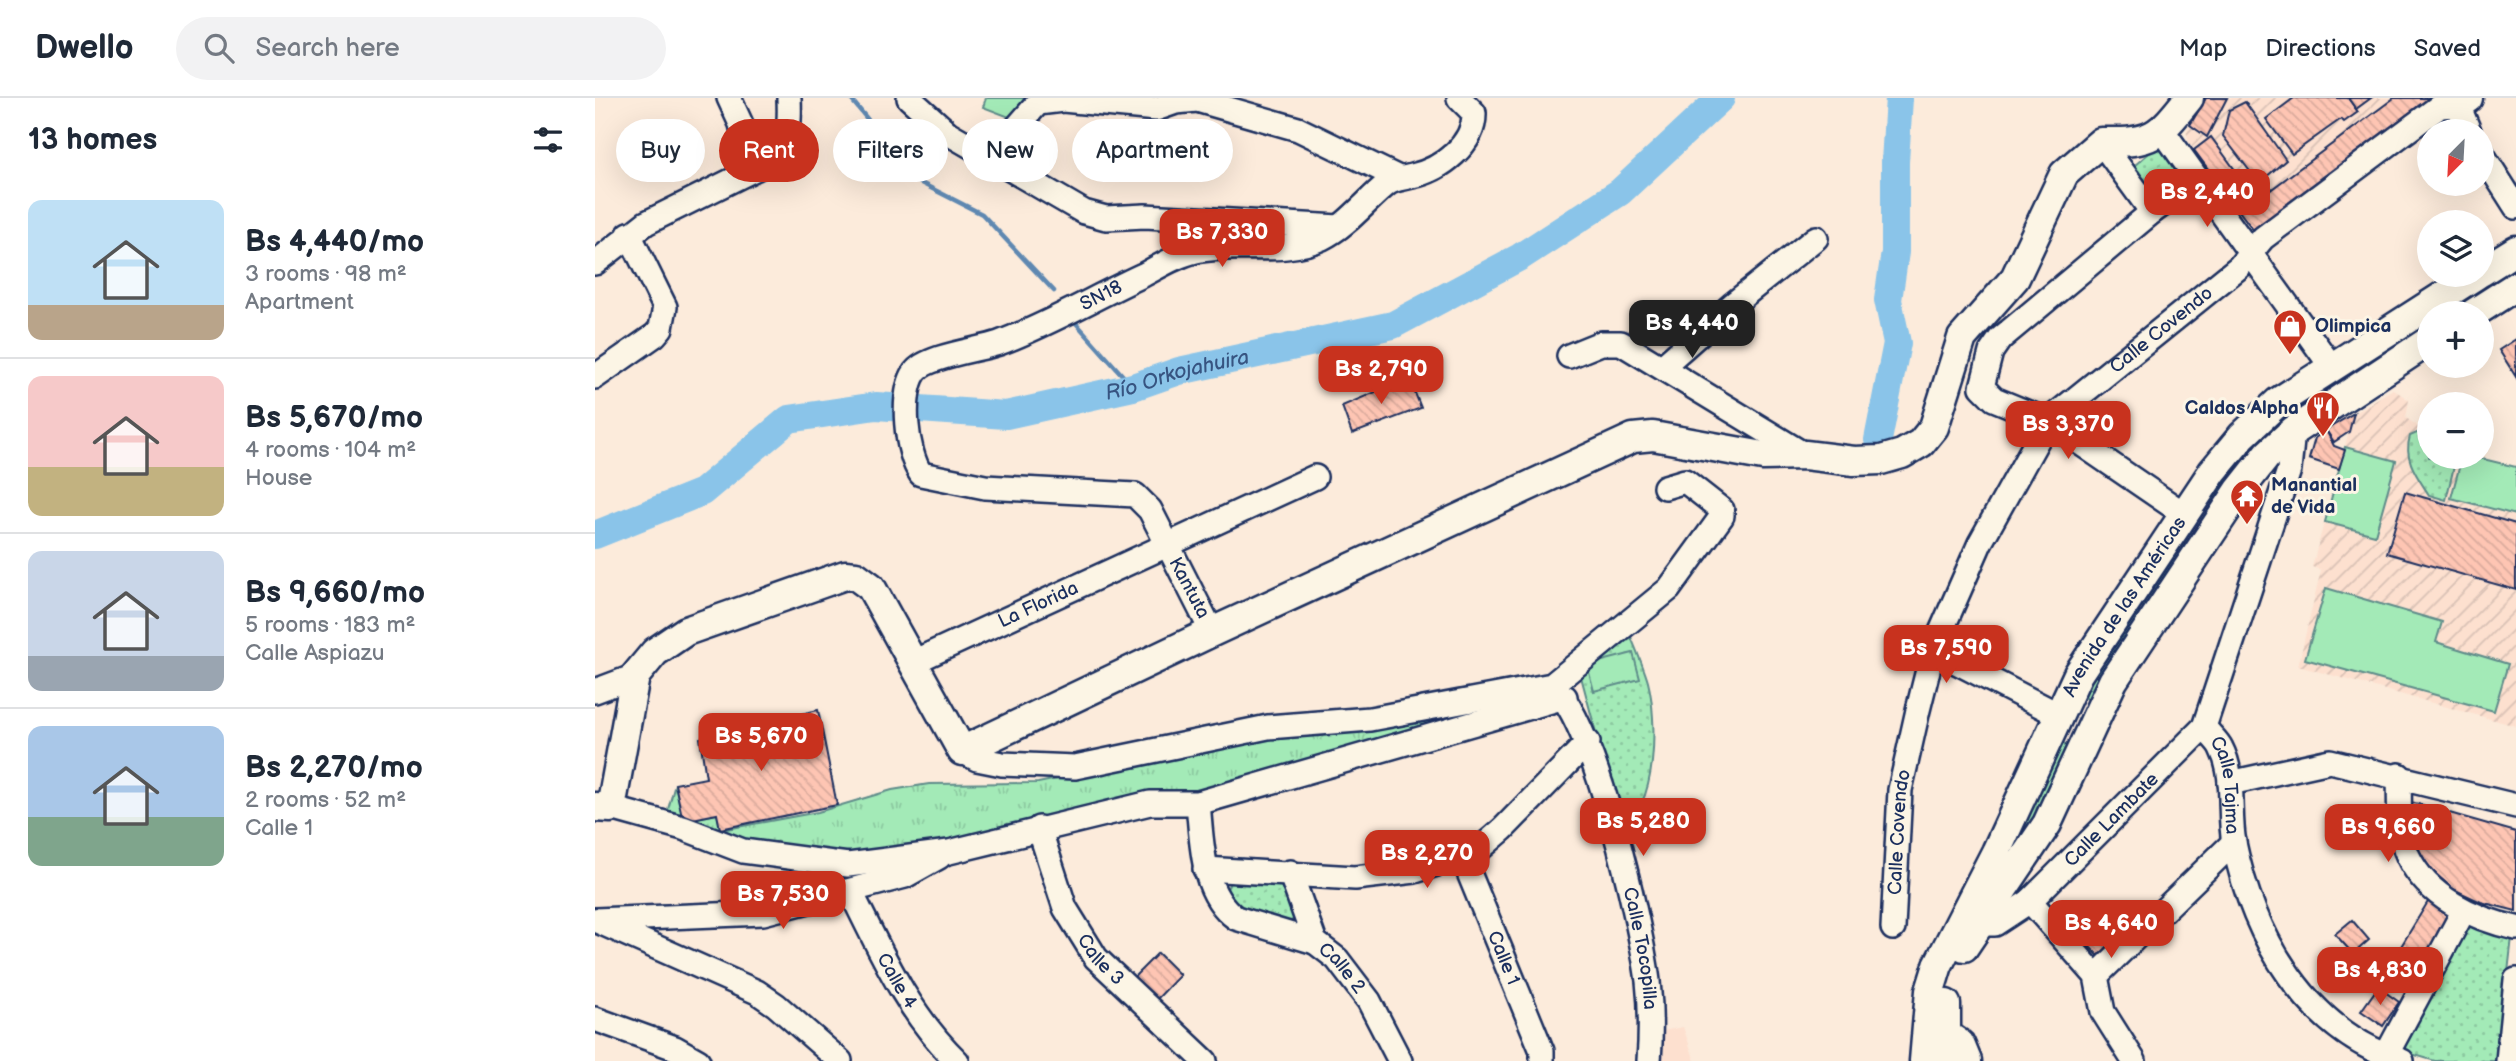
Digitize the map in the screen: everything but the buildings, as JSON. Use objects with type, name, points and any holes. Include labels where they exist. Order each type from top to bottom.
[{"type":"main road","points":[[603,807],[635,676],[655,652],[686,631],[845,575],[856,576],[871,587],[961,751],[1633,438],[1653,436],[1763,456],[1805,455],[1881,460],[1902,454],[1920,443],[1934,427],[1962,338],[2015,278],[2064,174],[2101,142],[2124,142],[2163,131],[2189,98]]},
{"type":"main road","points":[[2494,264],[2516,250]]},
{"type":"main road","points":[[2493,301],[2516,286]]},
{"type":"main road","name":"Avenida de las Américas","points":[[1971,919],[1996,852],[2078,674],[2213,471],[2242,436],[2278,402],[2457,287]]},
{"type":"main road","name":"Avenida de las Américas","points":[[1935,1053],[1930,991],[1938,965],[2047,824],[2113,681],[2209,531],[2269,453],[2293,431],[2417,349]]},
{"type":"main road","points":[[2331,366],[2348,393]]},
{"type":"main road","points":[[2183,514],[2209,531]]},
{"type":"main road","points":[[2059,715],[2090,729]]},
{"type":"main road","points":[[1935,1053],[1961,1044],[1967,1061]]},
{"type":"street","points":[[729,98],[739,119]]},
{"type":"street","points":[[789,98],[790,119]]},
{"type":"street","points":[[893,98],[913,119]]},
{"type":"street","points":[[909,98],[932,119]]},
{"type":"street","name":"SN18","points":[[907,437],[909,386],[915,371],[930,360],[1000,342],[1175,258],[1195,251],[1233,246],[1300,245],[1322,238],[1339,227],[1388,183],[1435,167],[1468,138],[1474,124],[1474,113],[1459,98]]},
{"type":"street","points":[[1024,119],[1038,103],[1063,100],[1156,109],[1177,100],[1197,100],[1298,129],[1399,178]]},
{"type":"street","name":"Calle Covendo","points":[[1893,928],[1900,790],[1933,650],[1980,543],[2048,421],[2239,267],[2263,238],[2440,106],[2463,102]]},
{"type":"street","points":[[2163,131],[2331,366]]},
{"type":"street","points":[[948,133],[962,142]]},
{"type":"street","points":[[2101,142],[2152,212]]},
{"type":"street","points":[[2494,169],[2512,192]]},
{"type":"street","points":[[2183,514],[2048,421],[1994,400],[1982,387],[1991,352],[2000,338],[2152,212],[2197,180]]},
{"type":"street","points":[[595,263],[629,234],[726,182]]},
{"type":"street","points":[[1029,182],[1084,212],[1106,218],[1145,216],[1339,227]]},
{"type":"street","points":[[595,377],[655,335],[664,319],[665,307],[629,234]]},
{"type":"street","points":[[1662,367],[1816,238]]},
{"type":"street","points":[[1569,356],[1590,346],[1621,343],[1805,455]]},
{"type":"street","name":"Calle Tajma","points":[[2293,431],[2289,470],[2204,727],[2221,748],[2230,783],[2234,842],[2255,917],[2282,968],[2311,1003],[2342,1029],[2390,1059]]},
{"type":"street","name":"Kantuta","points":[[907,437],[914,464],[921,474],[932,477],[1044,492],[1111,492],[1135,495],[1150,510],[1212,632]]},
{"type":"street","name":"La Florida","points":[[911,663],[1315,477]]},
{"type":"street","points":[[603,807],[683,828],[743,851],[848,866],[949,852],[1150,803],[1198,803],[1558,691],[1669,589],[1722,516],[1722,510],[1693,484],[1685,481],[1665,487]]},
{"type":"street","points":[[1933,650],[2059,715]]},
{"type":"street","points":[[595,691],[635,676]]},
{"type":"street","points":[[961,751],[977,759],[1002,764],[1075,767],[1268,727],[1370,719],[1558,691]]},
{"type":"street","name":"Calle Tocopilla","points":[[1558,691],[1588,742],[1638,923],[1648,981],[1649,1061]]},
{"type":"street","name":"Calle Lambate","points":[[1971,919],[1995,924],[2029,901],[2204,727]]},
{"type":"street","points":[[1205,869],[1229,873],[1290,872],[1355,878],[1415,871],[1462,856],[1481,848],[1503,829],[1588,742]]},
{"type":"street","points":[[2230,783],[2330,761],[2399,775],[2516,806]]},
{"type":"street","points":[[2399,775],[2400,818],[2407,855],[2425,880],[2463,912],[2516,928]]},
{"type":"street","points":[[1198,803],[1205,869],[1221,901],[1236,918],[1315,942]]},
{"type":"street","name":"Calle 3","points":[[1039,828],[1065,908],[1095,958],[1205,1061]]},
{"type":"street","points":[[2096,976],[2234,842]]},
{"type":"street","points":[[595,920],[764,913],[905,876],[949,852]]},
{"type":"street","name":"Calle 1","points":[[1462,856],[1542,1051],[1542,1061]]},
{"type":"street","name":"Calle 2","points":[[1290,872],[1315,942],[1337,959],[1369,1001],[1400,1061]]},
{"type":"street","name":"Calle 4","points":[[851,892],[890,971],[922,1023],[957,1061]]},
{"type":"street","points":[[2029,901],[2096,976],[2103,1012],[2134,1061]]},
{"type":"street","points":[[2390,1059],[2463,912]]},
{"type":"street","points":[[595,920],[757,992],[776,1005],[840,1061]]},
{"type":"street","points":[[2508,1061],[2516,980]]},
{"type":"street","points":[[595,1019],[675,1048],[698,1061]]},
{"type":"shaded area","points":[[2206,98],[2426,98],[2429,103],[2254,231],[2189,142],[2186,131]]},
{"type":"shaded area","points":[[2393,389],[2409,400],[2406,418],[2417,426],[2417,469],[2494,469],[2494,461],[2516,466],[2516,726],[2298,666],[2321,570],[2312,567],[2354,413]]},
{"type":"shaded area","points":[[1683,1027],[1695,1061],[1662,1061],[1663,1031]]},
{"type":"green space","points":[[986,98],[1025,98],[1017,119],[983,107]]},
{"type":"green space","points":[[2155,148],[2161,149],[2182,175],[2182,181],[2154,197],[2134,172],[2135,165]]},
{"type":"green space","points":[[2516,264],[2516,275],[2475,301],[2458,301],[2480,287],[2494,287],[2494,278]]},
{"type":"green space","points":[[2417,327],[2417,337],[2370,365],[2368,360]]},
{"type":"green space","points":[[2287,413],[2290,417],[2245,462],[2238,457]]},
{"type":"green space","points":[[2417,433],[2417,469],[2453,469],[2446,500],[2429,495],[2412,467],[2408,452],[2410,436]]},
{"type":"green space","points":[[2345,447],[2396,461],[2375,535],[2325,522]]},
{"type":"green space","points":[[2234,462],[2241,467],[2216,502],[2210,503],[2208,500]]},
{"type":"green space","points":[[2494,462],[2516,467],[2516,515],[2451,498],[2459,469],[2494,469]]},
{"type":"green space","points":[[2185,534],[2189,541],[2145,608],[2138,604]]},
{"type":"green space","points":[[2326,588],[2442,622],[2436,642],[2508,664],[2494,711],[2305,659]]},
{"type":"green space","points":[[2134,609],[2142,613],[2090,700],[2082,696]]},
{"type":"green space","points":[[1628,630],[1648,682],[1653,738],[1649,782],[1643,801],[1633,816],[1621,826],[1579,669]]},
{"type":"green space","points":[[1633,653],[1640,679],[1594,691],[1587,665]]},
{"type":"green space","points":[[1535,697],[1304,768],[1181,798],[1122,799],[900,855],[764,847],[683,821],[667,813],[675,784],[683,820],[717,814],[721,830],[818,812],[892,790],[929,784],[1038,783],[1255,739],[1353,730],[1497,699]]},
{"type":"green space","points":[[2062,742],[2068,748],[2016,857],[2009,856]]},
{"type":"green space","points":[[1230,882],[1277,882],[1284,885],[1294,919],[1288,923],[1241,910],[1226,891]]},
{"type":"green space","points":[[2467,923],[2512,937],[2498,1061],[2435,1061],[2398,1050]]},
{"type":"waterway","points":[[850,98],[919,182],[982,214],[1054,291]]},
{"type":"waterway","name":"Río Orkojahuira","points":[[595,535],[702,492],[789,419],[876,406],[1006,415],[1133,387],[1179,371],[1393,325],[1520,257],[1620,192],[1721,98]]},
{"type":"waterway","points":[[1878,440],[1897,343],[1888,300],[1895,252],[1895,162],[1899,98]]},
{"type":"waterway","points":[[1076,323],[1133,387]]},
{"type":"place","name":"Olimpica","points":[[2290,356]]},
{"type":"place","name":"Caldos Alpha","points":[[2323,438]]},
{"type":"place","name":"Manantial de Vida","points":[[2247,526]]}]
